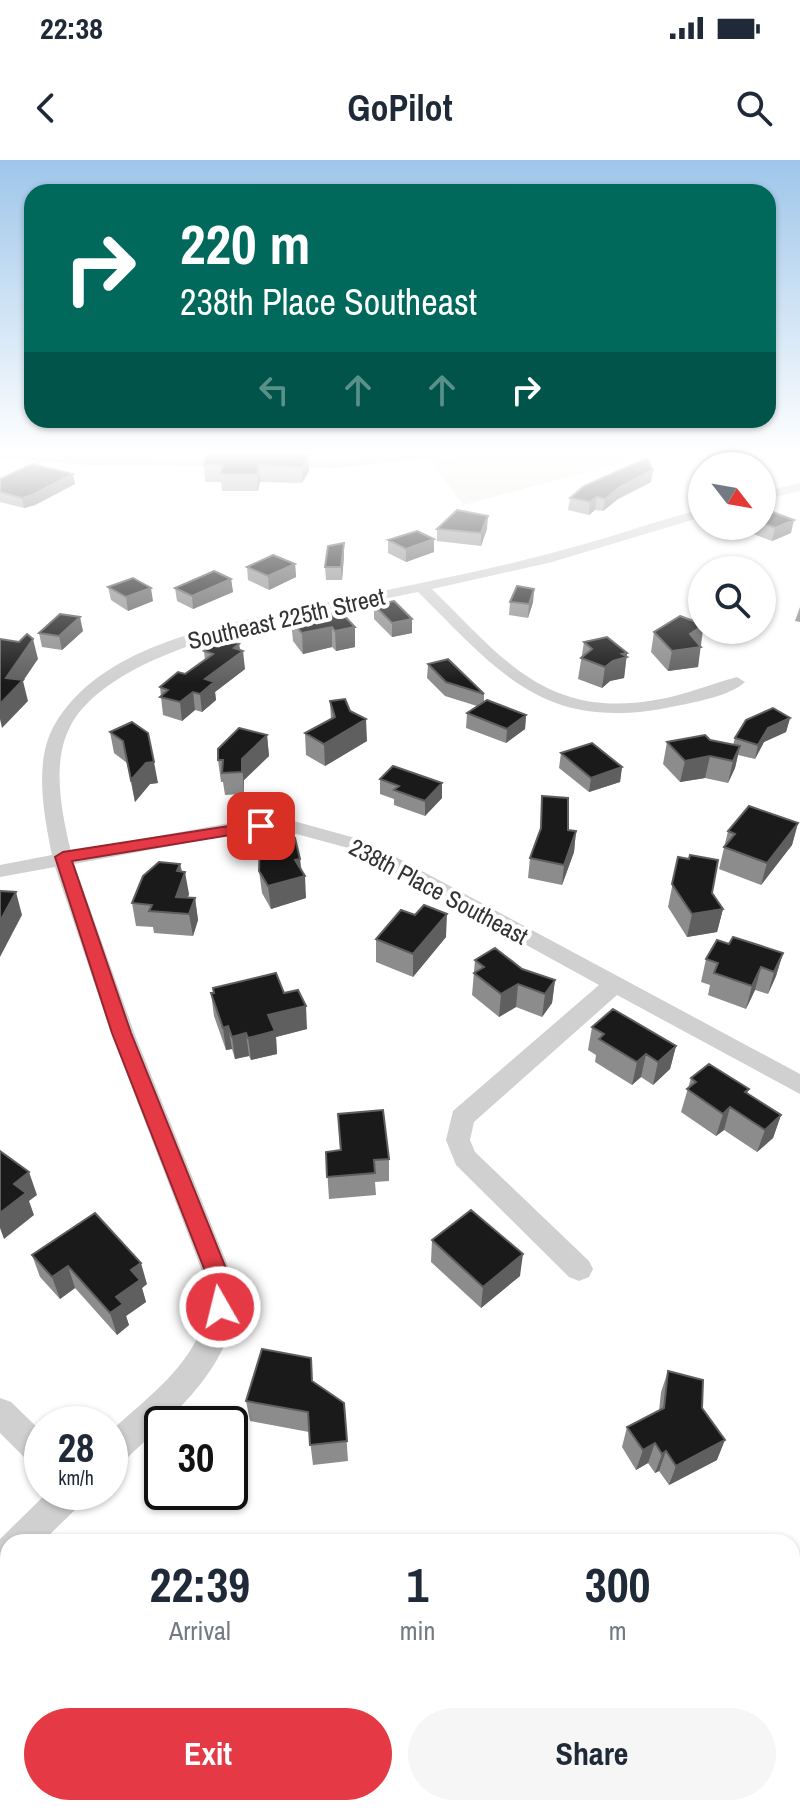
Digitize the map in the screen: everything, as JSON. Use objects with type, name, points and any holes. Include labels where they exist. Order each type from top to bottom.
[{"type":"street","name":"Southeast 225th Street","points":[[128,1435],[196,1367],[214,1338],[220,1307],[216,1271],[121,1033],[63,857],[51,771],[62,726],[94,691],[148,656],[196,636],[547,559],[651,528]]},
{"type":"street","points":[[421,586],[525,683],[561,700],[592,706],[638,707],[693,699],[737,682]]},
{"type":"street","name":"238th Place Southeast","points":[[0,871],[63,857],[235,828],[290,826],[323,834],[359,845],[800,1085]]},
{"type":"street","points":[[579,1269],[465,1158],[458,1140],[462,1118],[614,985]]},
{"type":"street","points":[[0,1412],[24,1435]]},
{"type":"street","points":[[27,1534],[52,1510]]},
{"type":"building","points":[[438,528],[483,528],[481,533]]},
{"type":"building","points":[[417,531],[434,539],[406,549],[388,540]]},
{"type":"building","points":[[344,543],[341,567],[325,567],[328,546]]},
{"type":"building","points":[[273,555],[295,564],[268,576],[247,567]]},
{"type":"building","points":[[214,571],[231,579],[192,596],[175,588]]},
{"type":"building","points":[[133,578],[151,588],[126,597],[108,587]]},
{"type":"building","points":[[517,586],[534,589],[529,604],[510,602]]},
{"type":"building","points":[[394,601],[412,619],[392,623],[374,605]]},
{"type":"building","points":[[339,610],[355,627],[335,631],[332,627],[302,633],[291,621]]},
{"type":"building","points":[[60,614],[80,617],[59,636],[39,633]]},
{"type":"building","points":[[680,616],[688,619],[688,644],[701,647],[672,651],[654,632]]},
{"type":"building","points":[[27,634],[33,639],[6,678],[23,680],[0,704],[0,639],[19,642]]},
{"type":"building","points":[[607,637],[627,653],[622,654],[627,657],[605,667],[581,658],[592,649],[584,642]]},
{"type":"building","points":[[221,639],[239,644],[234,648],[243,651],[205,679],[214,682],[200,694],[193,692],[180,702],[160,697],[168,690],[160,687],[178,672],[185,674],[213,654],[204,651]]},
{"type":"building","points":[[448,659],[484,694],[446,682],[428,664]]},
{"type":"building","points":[[345,699],[350,711],[366,719],[324,744],[305,733],[335,717],[330,701]]},
{"type":"building","points":[[487,700],[526,715],[507,729],[467,713]]},
{"type":"building","points":[[773,708],[790,718],[768,728],[758,745],[735,738],[746,720]]},
{"type":"building","points":[[132,722],[148,733],[154,762],[146,763],[131,780],[123,741],[110,732]]},
{"type":"building","points":[[239,728],[267,735],[242,759],[242,772],[222,773],[223,760],[218,760],[218,749]]},
{"type":"building","points":[[705,735],[710,740],[740,746],[733,761],[710,756],[685,761],[667,742]]},
{"type":"building","points":[[592,743],[622,767],[591,778],[561,753]]},
{"type":"building","points":[[393,766],[442,783],[425,801],[394,790],[399,786],[380,779]]},
{"type":"building","points":[[542,796],[568,798],[568,830],[576,831],[564,865],[530,858],[541,828]]},
{"type":"building","points":[[749,806],[798,823],[767,863],[724,847],[735,834],[728,831]]},
{"type":"building","points":[[295,838],[300,859],[295,860],[305,876],[268,886],[259,871],[260,842]]},
{"type":"building","points":[[690,855],[718,860],[712,893],[723,909],[692,914],[672,884],[678,857],[689,859]]},
{"type":"building","points":[[159,862],[180,864],[177,871],[185,872],[176,897],[195,898],[189,914],[149,911],[152,905],[132,903],[143,876]]},
{"type":"building","points":[[0,891],[16,892],[0,921]]},
{"type":"building","points":[[424,905],[447,914],[413,954],[376,939],[401,910],[415,915]]},
{"type":"building","points":[[733,937],[783,953],[774,972],[761,967],[752,986],[714,973],[718,963],[706,959],[717,940],[729,944]]},
{"type":"building","points":[[495,948],[522,969],[555,980],[545,994],[518,984],[501,994],[474,973],[484,967],[475,960]]},
{"type":"building","points":[[276,973],[284,993],[298,990],[306,1006],[268,1015],[275,1031],[248,1038],[246,1033],[232,1037],[228,1026],[223,1028],[211,993],[214,993],[213,988]]},
{"type":"building","points":[[613,1009],[676,1046],[658,1062],[646,1054],[637,1062],[599,1039],[604,1034],[592,1027]]},
{"type":"building","points":[[709,1064],[749,1089],[745,1092],[781,1115],[765,1130],[730,1107],[723,1114],[687,1089],[696,1082],[691,1078]]},
{"type":"building","points":[[383,1110],[389,1159],[374,1160],[375,1173],[327,1177],[326,1152],[341,1150],[338,1114]]},
{"type":"building","points":[[0,1151],[29,1172],[14,1184],[26,1193],[0,1213]]},
{"type":"building","points":[[471,1210],[523,1254],[483,1287],[432,1240]]},
{"type":"building","points":[[95,1213],[141,1263],[131,1270],[140,1280],[116,1297],[123,1304],[110,1313],[68,1266],[52,1277],[32,1255]]},
{"type":"building","points":[[262,1349],[311,1358],[312,1381],[344,1403],[347,1441],[310,1445],[308,1412],[246,1401]]},
{"type":"building","points":[[668,1371],[703,1380],[702,1408],[725,1440],[676,1466],[666,1451],[662,1454],[655,1443],[643,1450],[627,1427],[664,1408]]},
{"type":"route","points":[[220,1307],[216,1271],[121,1033],[63,857],[261,826]]}]
